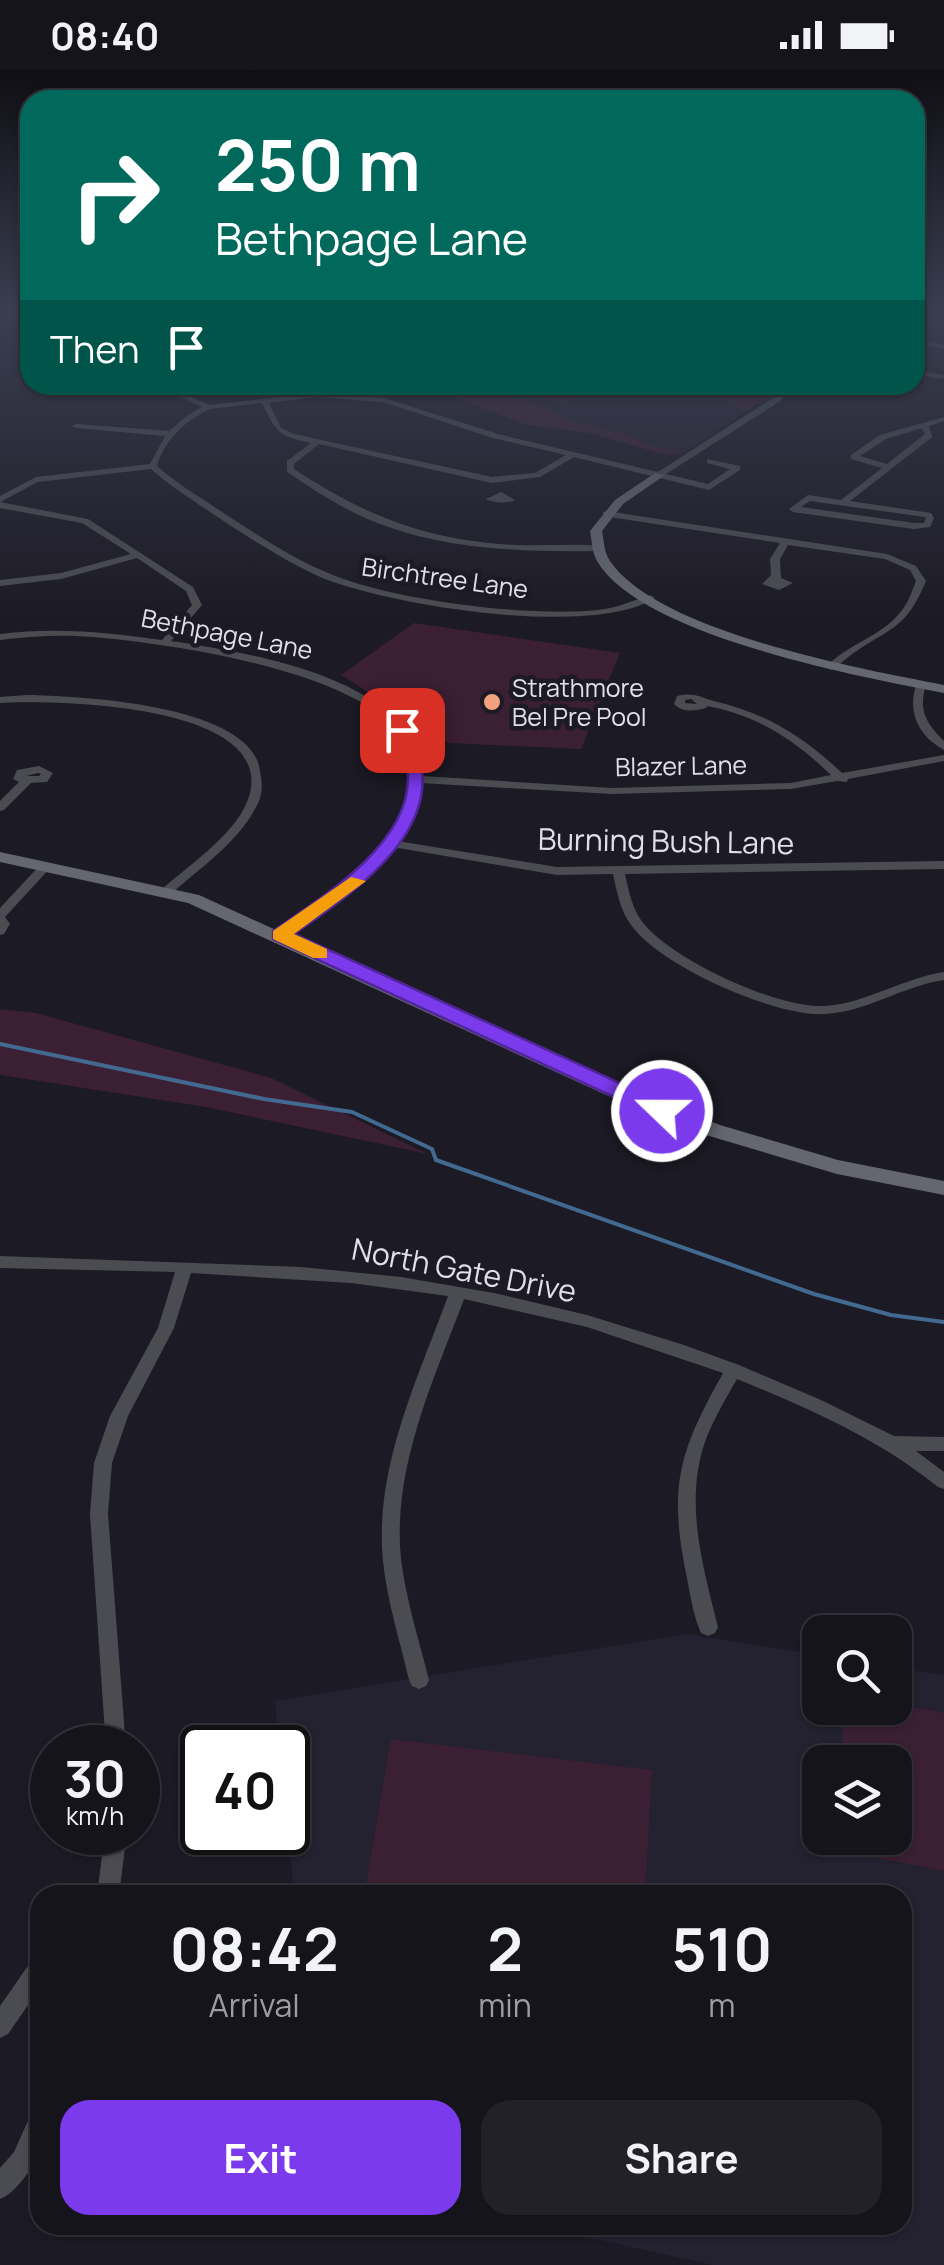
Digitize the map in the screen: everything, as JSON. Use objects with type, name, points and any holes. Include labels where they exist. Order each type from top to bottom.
[{"type":"street","points":[[0,502],[36,480],[153,466],[156,454],[190,416],[199,411]]},
{"type":"street","points":[[270,411],[278,428],[315,444],[502,480],[537,475],[574,454]]},
{"type":"street","points":[[417,411],[708,487],[737,468],[710,461]]},
{"type":"street","points":[[758,411],[606,514],[596,531],[599,548],[615,575],[650,598],[733,636],[831,667],[944,688]]},
{"type":"street","points":[[888,468],[854,457],[883,436],[944,419]]},
{"type":"street","points":[[844,502],[928,515],[928,525],[793,509],[808,498],[844,502],[930,435],[924,425]]},
{"type":"street","points":[[76,426],[173,434]]},
{"type":"street","points":[[315,444],[290,462],[290,470],[399,531],[443,542],[500,549],[599,548]]},
{"type":"street","name":"Birchtree Lane","points":[[153,466],[170,482],[238,524],[341,582],[417,598],[570,614],[610,611],[650,598]]},
{"type":"street","points":[[501,495],[502,480]]},
{"type":"street","points":[[0,502],[85,521],[197,598],[194,612],[164,643]]},
{"type":"street","points":[[606,514],[887,557],[919,574],[922,581],[904,621],[858,644],[831,667]]},
{"type":"street","points":[[776,578],[775,559],[786,541]]},
{"type":"street","points":[[0,583],[61,576],[139,555]]},
{"type":"street","name":"Bethpage Lane","points":[[0,637],[101,634],[284,664],[352,689],[402,730],[413,754],[417,779]]},
{"type":"street","points":[[920,684],[914,701],[917,721],[944,747]]},
{"type":"street","points":[[0,700],[74,699],[164,712],[219,730],[249,755],[258,778],[251,806],[166,892]]},
{"type":"street","points":[[704,702],[744,711],[784,729],[843,780]]},
{"type":"street","name":"Blazer Lane","points":[[417,779],[612,790],[790,786],[843,780],[944,758]]},
{"type":"street","points":[[280,935],[352,886],[390,843],[413,802],[417,779]]},
{"type":"street","points":[[0,808],[26,782]]},
{"type":"street","name":"Burning Bush Lane","points":[[390,843],[557,871],[944,865]]},
{"type":"street","points":[[0,857],[166,892],[280,935],[604,1087],[713,1130],[836,1167],[944,1188]]},
{"type":"street","points":[[0,931],[4,924],[0,917],[46,866]]},
{"type":"street","points":[[618,873],[626,908],[641,929],[668,949],[782,1006],[822,1011],[854,1006],[915,982],[944,976]]},
{"type":"street","name":"North Gate Drive","points":[[0,1262],[331,1275],[458,1292],[606,1327],[733,1370],[895,1443],[944,1482]]},
{"type":"street","points":[[114,1725],[100,1514],[103,1463],[119,1416],[166,1328],[185,1267]]},
{"type":"street","points":[[419,1680],[391,1557],[394,1496],[408,1434],[458,1292]]},
{"type":"street","points":[[708,1628],[686,1530],[686,1494],[694,1446],[733,1370]]},
{"type":"street","name":"North Gate Drive","points":[[895,1443],[944,1444]]},
{"type":"street","points":[[109,1885],[113,1855]]},
{"type":"street","points":[[0,2026],[30,1982]]},
{"type":"street","points":[[0,2188],[23,2161],[30,2145]]},
{"type":"shaded area","points":[[492,411],[554,411],[572,421],[634,436],[645,444],[682,451],[670,456],[589,433],[524,424]]},
{"type":"shaded area","points":[[502,411],[745,411],[681,455]]},
{"type":"shaded area","name":"Strathmore Bel Pre Pool","points":[[414,623],[620,653],[581,749],[449,743],[341,675]]},
{"type":"shaded area","points":[[0,1009],[36,1013],[271,1078],[428,1154],[206,1107],[0,1075]]},
{"type":"shaded area","points":[[686,1634],[802,1652],[802,1725],[912,1725],[912,1670],[944,1675],[944,2265],[713,2265],[576,2235],[912,2235],[912,1885],[293,1885],[290,1855],[310,1855],[310,1725],[277,1725],[275,1701]]},
{"type":"shaded area","points":[[912,1707],[944,1713],[944,1871],[862,1855],[912,1855],[912,1745],[842,1745],[843,1725],[912,1725]]},
{"type":"shaded area","points":[[391,1739],[652,1770],[646,1885],[366,1885]]},
{"type":"waterway","points":[[0,1044],[264,1099],[352,1112],[432,1149],[436,1160],[814,1294],[891,1315],[944,1322]]},
{"type":"slow traffic","points":[[320,954],[280,935],[357,881]]},
{"type":"place","name":"Strathmore Bel Pre Pool","points":[[492,702]]},
{"type":"route","points":[[402,730],[413,754],[417,779],[413,802],[390,843],[352,886],[280,935],[662,1111]]}]
